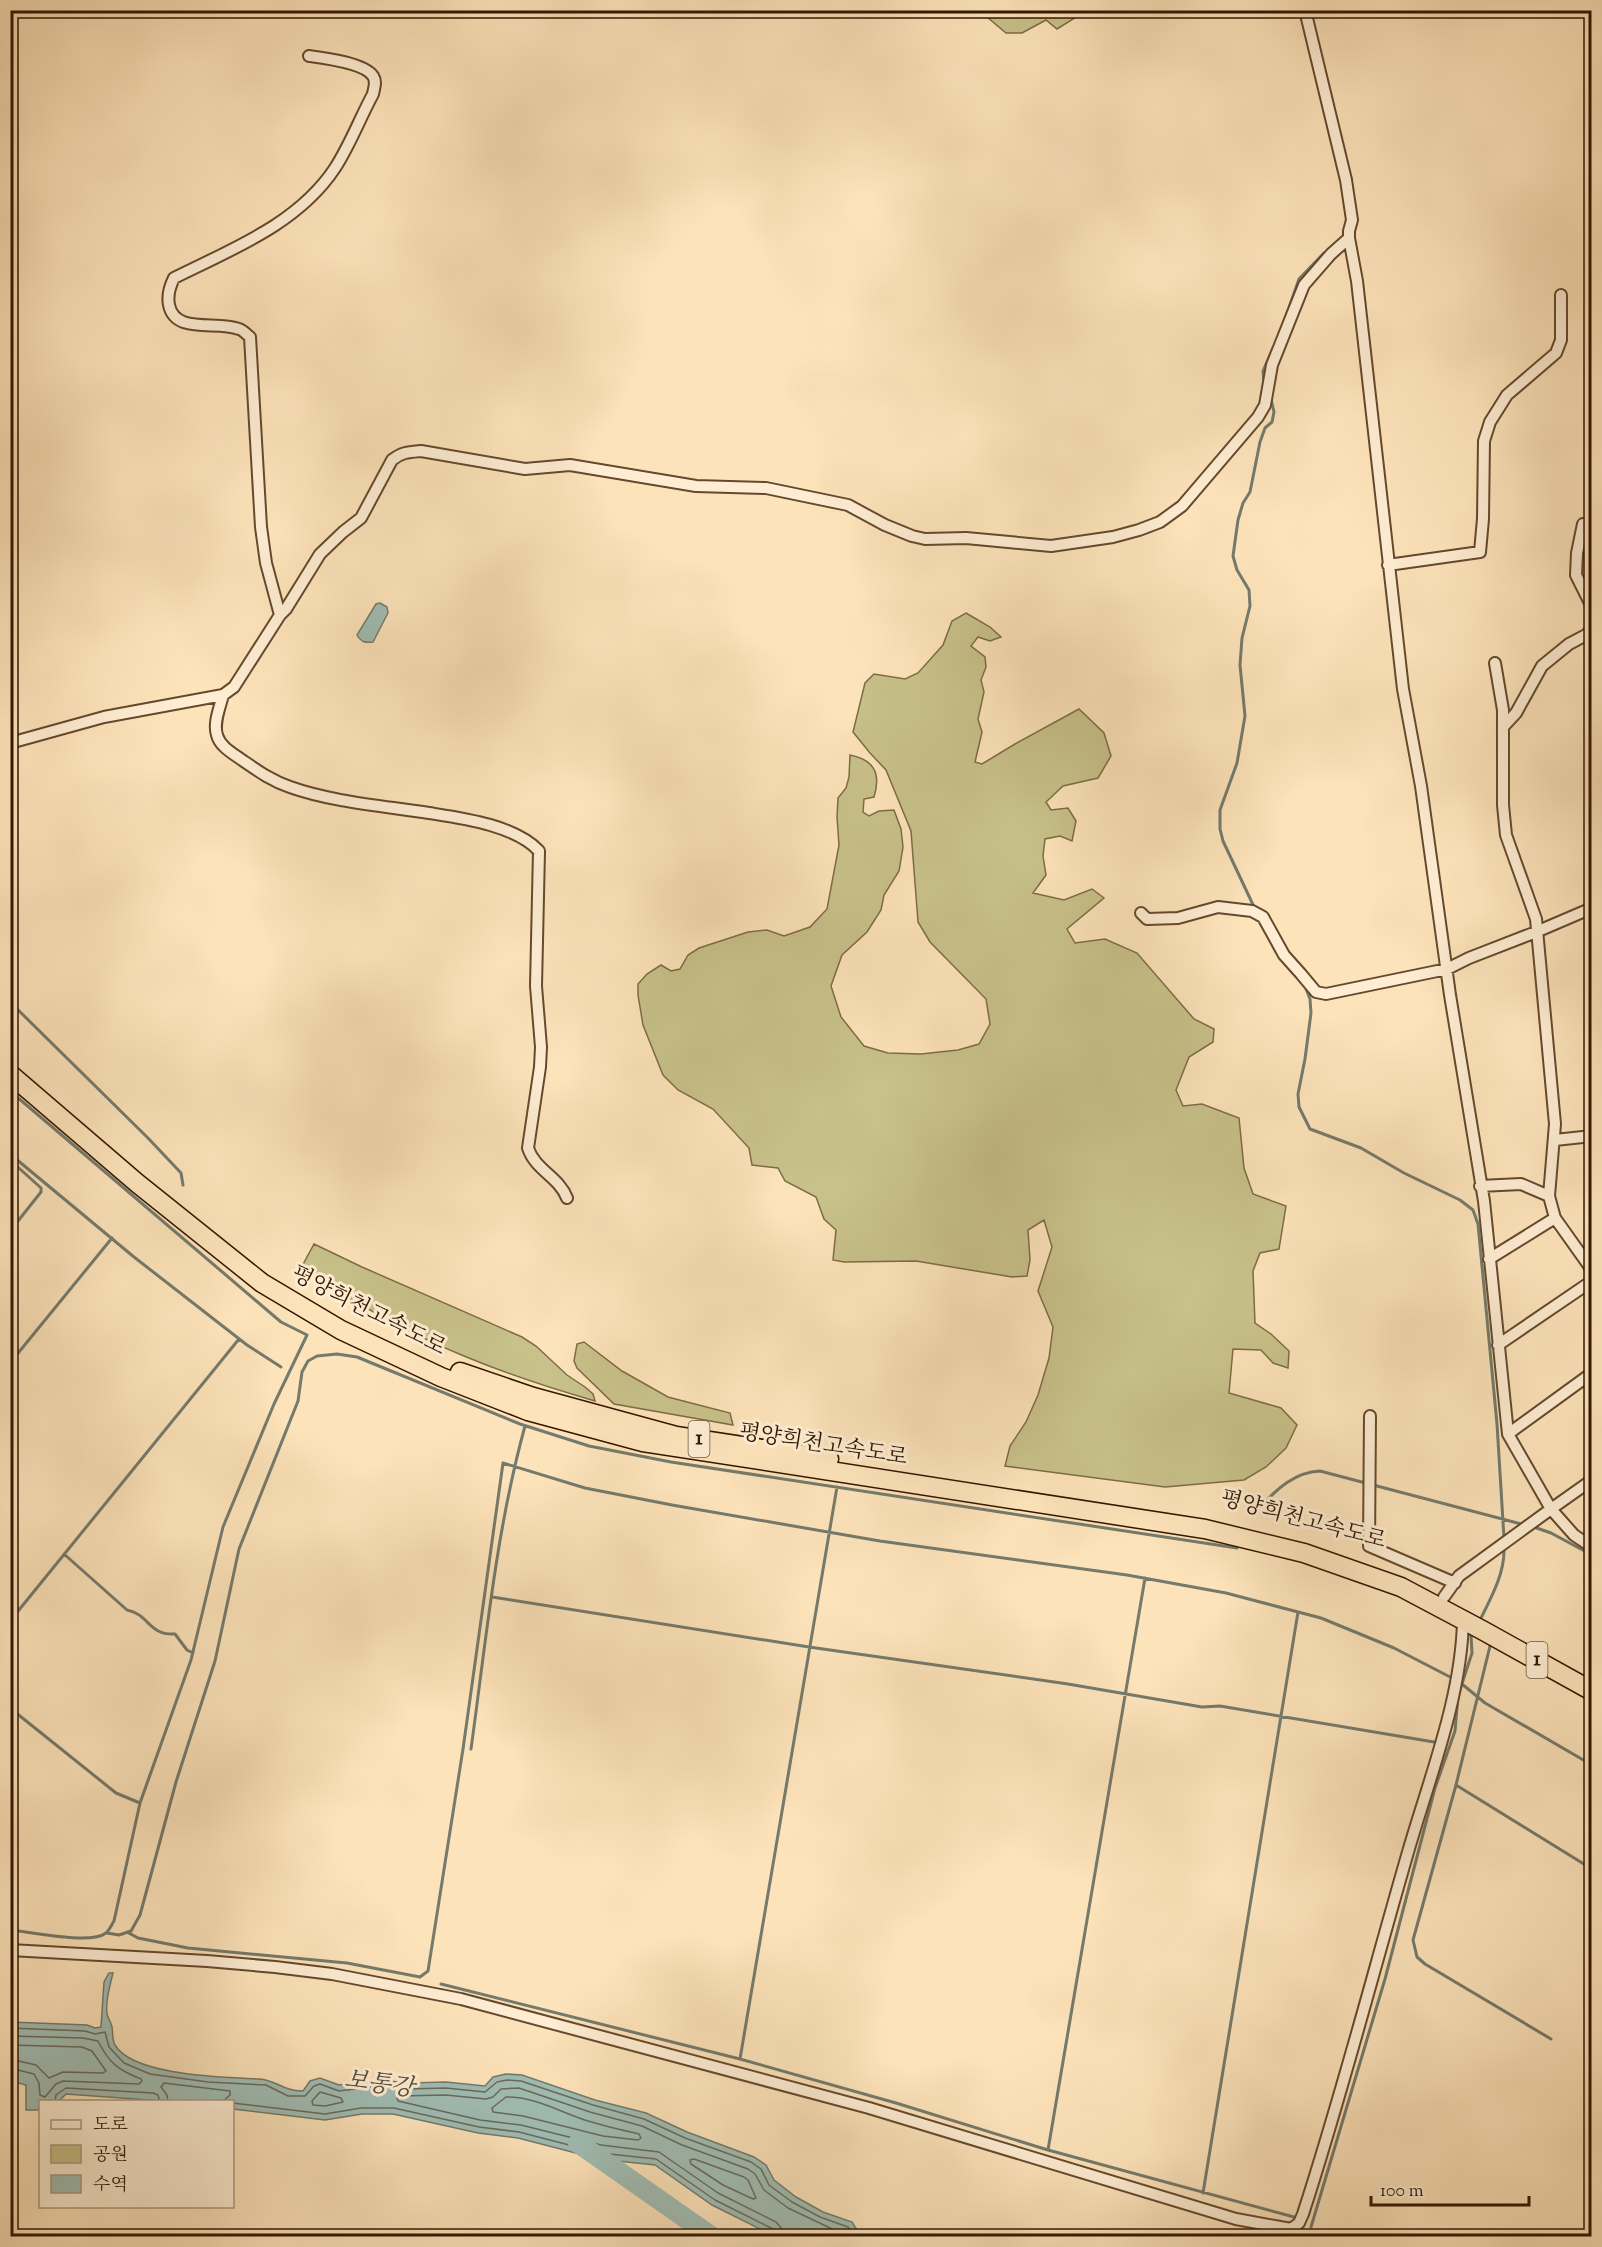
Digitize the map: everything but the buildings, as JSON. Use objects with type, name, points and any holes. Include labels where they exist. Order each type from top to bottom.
[{"type":"highway","name":"평양희천고속도로","points":[[10,1060],[182,1209],[259,1268],[367,1331],[446,1367],[533,1397],[676,1436],[1200,1517],[1347,1555],[1450,1590],[1476,1621],[1592,1691]]},
{"type":"highway","name":"평양희천고속도로","points":[[10,1074],[186,1224],[262,1283],[340,1330],[441,1377],[528,1411],[643,1442],[1205,1529],[1304,1553],[1401,1587],[1592,1678]]},
{"type":"street","points":[[1305,10],[1346,180],[1352,219],[1348,231],[1357,281],[1403,690],[1421,786],[1484,1201],[1508,1434],[1551,1509],[1574,1535],[1592,1547]]},
{"type":"street","points":[[279,615],[266,563],[261,527],[250,337],[234,327],[186,323],[177,320],[169,303],[170,287],[174,278],[255,237],[293,214],[335,168],[373,94],[376,82],[372,75],[363,69],[309,56]]},
{"type":"street","points":[[10,743],[104,717],[222,695],[234,687],[257,647],[279,615],[286,609],[320,554],[361,518],[392,460],[406,452],[432,453],[525,469],[570,465],[696,486],[766,489],[848,505],[885,525],[925,539],[966,538],[1051,546],[1088,542],[1139,530],[1160,522],[1182,506],[1258,417],[1267,398],[1272,365],[1304,285],[1331,254],[1349,238]]},
{"type":"street","points":[[1388,565],[1480,552],[1483,519],[1484,441],[1490,422],[1507,396],[1556,353],[1561,340],[1561,295]]},
{"type":"street","points":[[1583,524],[1577,553],[1576,575],[1592,607]]},
{"type":"street","points":[[1503,728],[1516,713],[1542,666],[1592,629]]},
{"type":"street","points":[[1495,663],[1503,710],[1503,805],[1506,835],[1524,888],[1534,909],[1555,1124],[1549,1196],[1556,1218],[1592,1270]]},
{"type":"street","points":[[222,695],[216,723],[217,736],[224,747],[269,779],[290,788],[322,795],[465,818],[517,836],[532,843],[539,851],[536,986],[541,1047],[528,1148],[531,1157],[564,1190],[567,1198]]},
{"type":"street","points":[[1141,913],[1147,920],[1161,920],[1178,918],[1218,907],[1252,911],[1263,917],[1284,955],[1316,992],[1326,994],[1447,969],[1592,908]]},
{"type":"street","points":[[1555,1140],[1592,1137]]},
{"type":"street","points":[[1480,1186],[1521,1184],[1549,1196]]},
{"type":"street","points":[[1489,1259],[1556,1218]]},
{"type":"street","points":[[1498,1345],[1592,1281]]},
{"type":"street","points":[[1508,1434],[1592,1373]]},
{"type":"street","points":[[1370,1416],[1369,1546],[1450,1590],[1459,1576],[1592,1480]]},
{"type":"street","points":[[10,1950],[275,1967],[332,1974],[445,1995],[869,2108],[1236,2219],[1291,2229],[1299,2223],[1303,2214],[1336,2113],[1456,1680],[1463,1644],[1476,1621]]},
{"type":"green space","points":[[980,11],[1083,11],[1057,29],[1046,20],[1022,33],[1006,33]]},
{"type":"green space","points":[[966,613],[990,627],[1001,637],[990,641],[978,637],[971,646],[985,657],[986,667],[981,680],[984,692],[978,719],[982,732],[975,762],[982,764],[1079,709],[1104,733],[1111,756],[1098,778],[1063,786],[1046,802],[1051,810],[1068,808],[1076,821],[1072,841],[1060,836],[1045,839],[1043,856],[1046,875],[1033,893],[1064,900],[1092,889],[1104,898],[1067,929],[1075,943],[1105,939],[1137,953],[1194,1019],[1214,1029],[1213,1042],[1189,1057],[1176,1090],[1183,1106],[1202,1104],[1239,1118],[1244,1168],[1253,1194],[1286,1206],[1279,1249],[1260,1253],[1253,1271],[1255,1323],[1289,1351],[1288,1368],[1273,1363],[1261,1350],[1233,1349],[1229,1393],[1281,1408],[1297,1425],[1286,1448],[1266,1467],[1244,1480],[1165,1487],[1005,1466],[1010,1446],[1026,1422],[1038,1395],[1049,1358],[1053,1327],[1038,1291],[1052,1247],[1044,1220],[1028,1230],[1030,1260],[1027,1276],[1012,1277],[916,1261],[844,1262],[833,1260],[836,1230],[824,1219],[816,1197],[785,1181],[778,1168],[752,1165],[749,1148],[713,1109],[678,1090],[663,1075],[643,1025],[638,984],[647,974],[661,965],[671,971],[680,969],[688,955],[699,948],[748,932],[767,930],[784,936],[810,927],[827,909],[839,845],[838,798],[846,788],[850,755],[865,760],[874,769],[876,775],[874,797],[864,799],[863,812],[869,816],[879,811],[894,810],[901,829],[903,847],[899,871],[884,895],[881,910],[867,932],[842,955],[831,986],[841,1017],[864,1046],[888,1053],[921,1054],[958,1050],[979,1044],[990,1024],[986,999],[930,942],[918,922],[911,831],[886,770],[853,732],[865,683],[874,674],[905,679],[918,673],[943,645],[952,621]]},
{"type":"green space","points":[[314,1244],[522,1337],[593,1394],[595,1401],[496,1369],[464,1356],[401,1327],[361,1305],[300,1270]]},
{"type":"green space","points":[[584,1342],[622,1371],[668,1397],[730,1413],[733,1425],[614,1404],[577,1368],[574,1361],[577,1344]]},
{"type":"water","points":[[380,603],[387,607],[388,613],[373,642],[364,642],[357,635],[376,604]]},
{"type":"water","points":[[109,1973],[113,1973],[108,1993],[107,2014],[112,2027],[114,2043],[125,2055],[140,2063],[181,2073],[271,2081],[296,2091],[303,2091],[310,2081],[320,2078],[339,2085],[380,2080],[485,2086],[493,2077],[506,2074],[522,2075],[595,2100],[646,2113],[687,2132],[754,2157],[766,2165],[774,2180],[796,2197],[823,2212],[852,2222],[861,2236],[774,2236],[712,2205],[655,2165],[599,2159],[518,2138],[478,2133],[393,2114],[362,2114],[325,2120],[234,2109],[234,2100],[149,2100],[66,2094],[60,2100],[39,2100],[39,2110],[26,2110],[26,2085],[11,2081],[11,2022],[101,2027],[104,1982]]},
{"type":"waterway","points":[[1284,322],[1299,279],[1324,253]]},
{"type":"waterway","points":[[1264,384],[1263,371],[1273,348]]},
{"type":"waterway","points":[[1255,909],[1223,841],[1220,829],[1220,810],[1237,763],[1245,716],[1240,665],[1242,638],[1250,606],[1249,590],[1237,570],[1233,556],[1238,520],[1243,503],[1250,492],[1260,442],[1265,428],[1272,422],[1274,412],[1270,395]]},
{"type":"waterway","points":[[1284,962],[1305,986],[1310,999],[1311,1013],[1298,1094],[1299,1107],[1310,1129],[1361,1148],[1404,1173],[1460,1200],[1473,1210],[1478,1224],[1497,1424],[1504,1538]]},
{"type":"waterway","points":[[10,1002],[148,1138],[181,1173],[183,1185]]},
{"type":"waterway","points":[[10,1091],[281,1322],[307,1335],[274,1404],[223,1527],[191,1660],[140,1803],[114,1921],[106,1933],[88,1938],[60,1937],[10,1930]]},
{"type":"waterway","points":[[10,1154],[134,1257],[247,1345],[281,1367]]},
{"type":"waterway","points":[[10,1160],[41,1188],[41,1192],[10,1231]]},
{"type":"waterway","points":[[10,1363],[112,1238]]},
{"type":"waterway","points":[[10,1621],[239,1339]]},
{"type":"waterway","points":[[107,1933],[119,1935],[131,1931],[140,1915],[176,1782],[215,1661],[239,1549],[298,1401],[302,1372],[308,1361],[317,1356],[337,1354],[357,1357],[520,1424],[589,1446],[671,1462],[1237,1548]]},
{"type":"waterway","points":[[471,1749],[499,1546],[525,1426]]},
{"type":"waterway","points":[[127,1932],[138,1938],[188,1948],[347,1963],[420,1977],[428,1971],[463,1749],[503,1463],[585,1488],[672,1505],[880,1541],[1127,1575],[1226,1593],[1321,1618],[1394,1648],[1454,1679]]},
{"type":"waterway","points":[[1261,1506],[1280,1488],[1295,1478],[1302,1474],[1320,1471],[1525,1525]]},
{"type":"waterway","points":[[740,2059],[837,1487]]},
{"type":"waterway","points":[[1531,1526],[1551,1533],[1592,1555]]},
{"type":"waterway","points":[[1480,1620],[1500,1576],[1504,1548]]},
{"type":"waterway","points":[[64,1554],[127,1610],[134,1612],[160,1632],[175,1634],[187,1650],[193,1653]]},
{"type":"waterway","points":[[1048,2150],[1145,1578]]},
{"type":"waterway","points":[[492,1597],[809,1647],[1068,1684],[1202,1707],[1220,1706],[1434,1742]]},
{"type":"waterway","points":[[1203,2193],[1298,1612]]},
{"type":"waterway","points":[[1311,2227],[1385,1979],[1435,1788],[1455,1731],[1458,1696],[1472,1653],[1471,1636],[1474,1631]]},
{"type":"waterway","points":[[1491,1642],[1456,1785],[1413,1940],[1417,1957],[1425,1964],[1551,2039]]},
{"type":"waterway","points":[[1462,1684],[1485,1703],[1592,1765]]},
{"type":"waterway","points":[[10,1708],[116,1793],[140,1803]]},
{"type":"waterway","points":[[1456,1785],[1592,1869]]},
{"type":"waterway","points":[[441,1984],[740,2059],[896,2103],[1048,2150],[1294,2217]]},
{"type":"waterway","name":"보통강","points":[[578,2143],[711,2236]]}]
